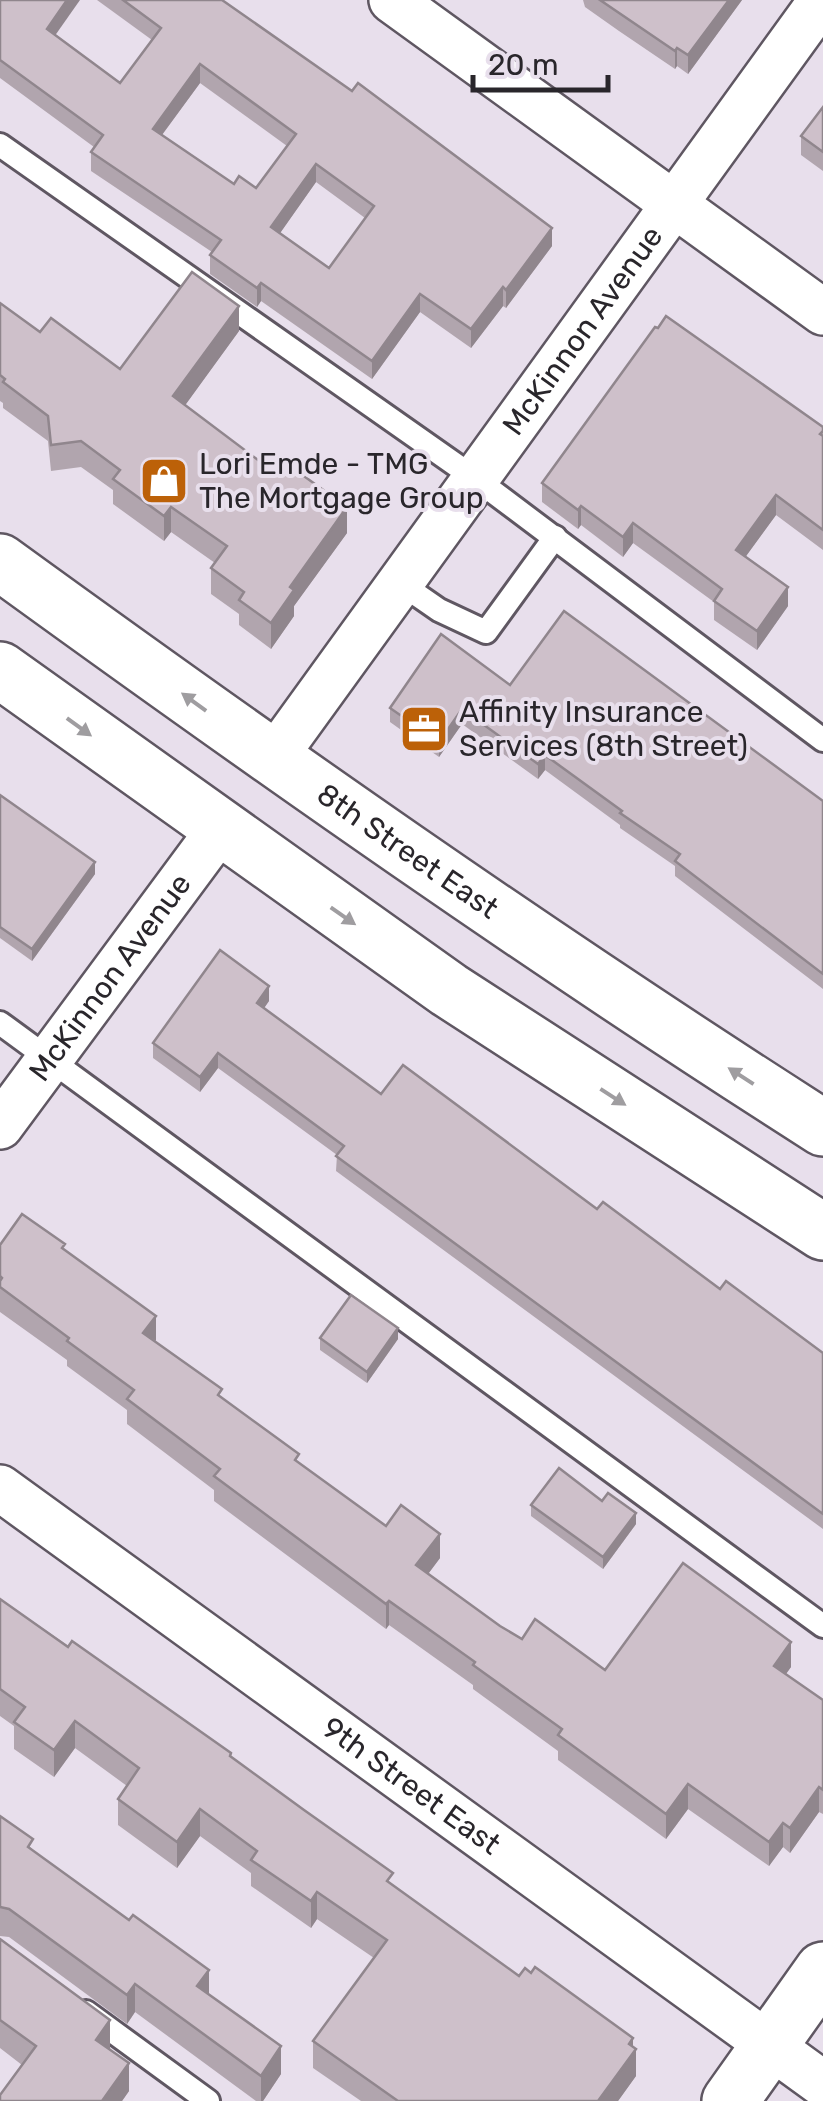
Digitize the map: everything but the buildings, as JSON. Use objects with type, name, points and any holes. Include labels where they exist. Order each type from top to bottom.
[{"type":"main road","name":"8th Street East","points":[[0,562],[272,760],[483,905],[823,1128]]},
{"type":"main road","points":[[0,670],[450,990],[823,1232]]},
{"type":"main road","points":[[730,2101],[823,1970]]},
{"type":"street","points":[[392,0],[823,312]]},
{"type":"street","name":"McKinnon Avenue","points":[[272,760],[822,0]]},
{"type":"street","name":"McKinnon Avenue","points":[[0,1126],[220,829]]},
{"type":"street","name":"9th Street East","points":[[0,1488],[823,2084]]},
{"type":"lane","points":[[0,145],[476,479],[823,740]]},
{"type":"lane","points":[[400,583],[439,610],[486,632],[554,537]]},
{"type":"lane","points":[[0,1022],[823,1626]]},
{"type":"lane","points":[[64,1996],[208,2101]]},
{"type":"place","name":"Lori Emde - TMG The Mortgage Group","points":[[164,481]]},
{"type":"place","name":"Affinity Insurance Services (8th Street)","points":[[424,729]]}]
